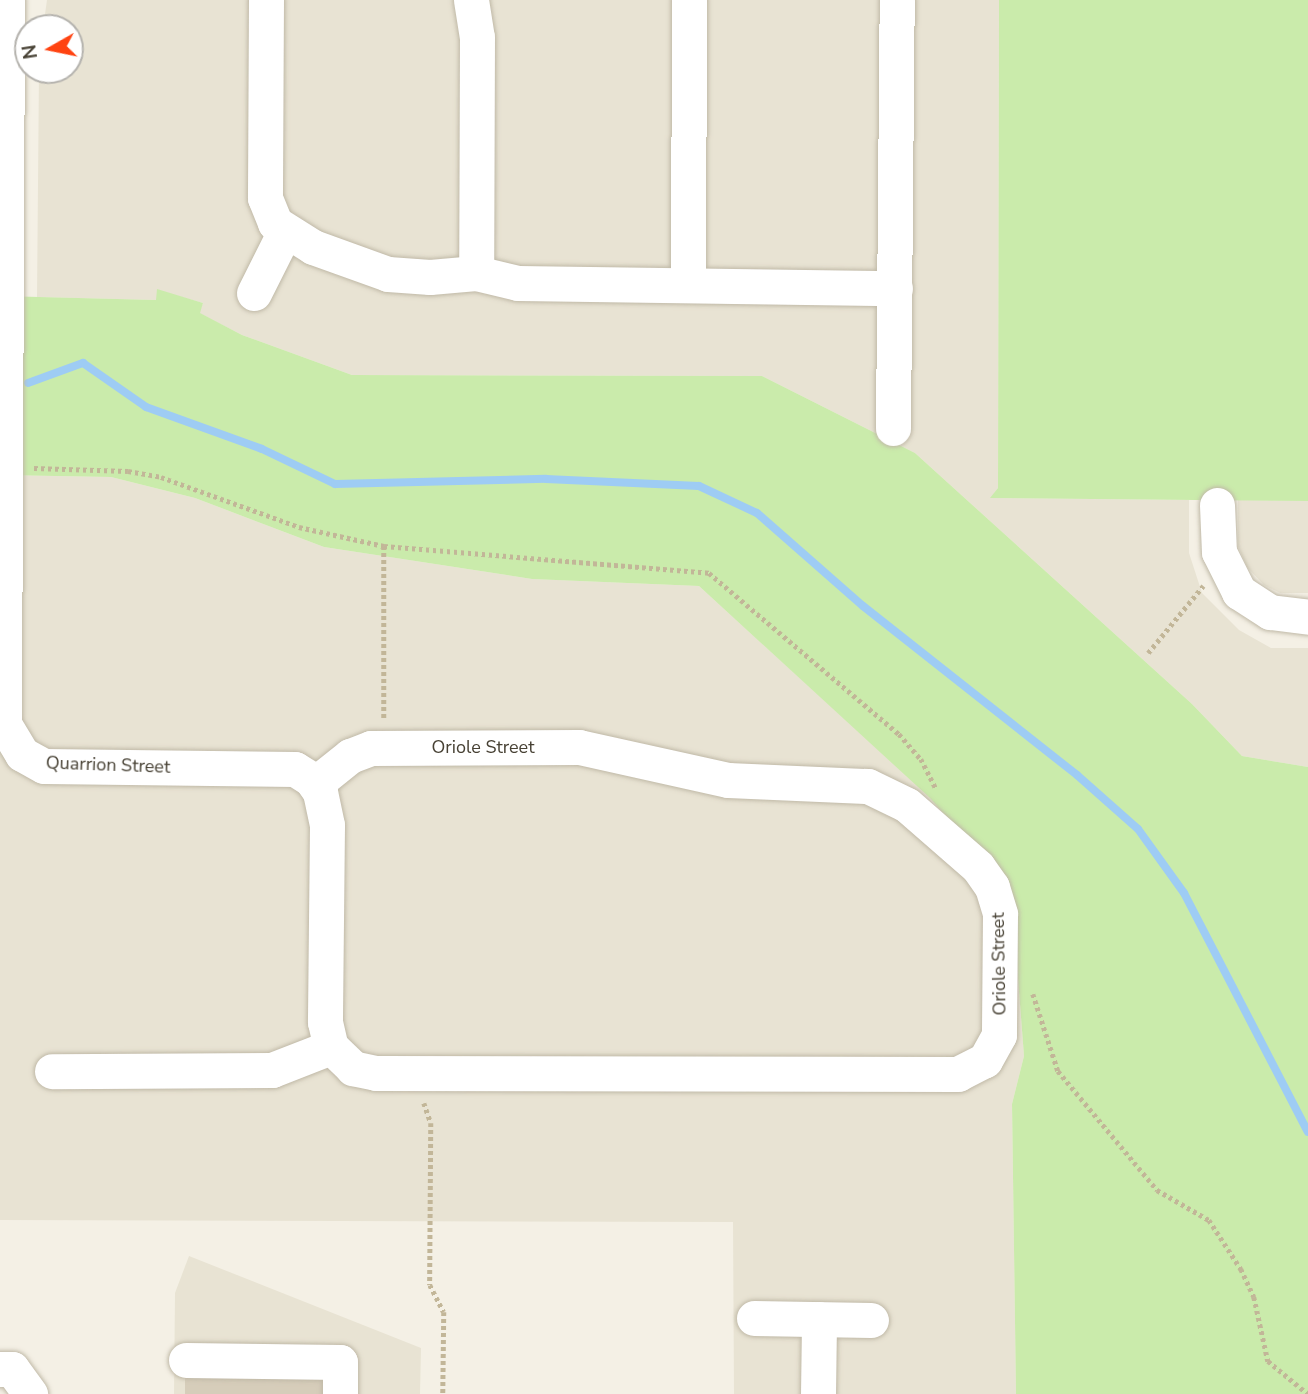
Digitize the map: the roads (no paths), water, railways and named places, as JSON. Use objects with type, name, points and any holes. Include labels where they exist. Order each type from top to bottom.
[{"type":"street","name":"Quarrion Street","points":[[7,0],[1,704],[7,750],[44,766],[285,767],[304,772],[315,784]]},
{"type":"street","points":[[266,0],[265,198],[270,216],[285,231],[372,271],[430,277],[476,273],[518,284],[895,288]]},
{"type":"street","points":[[471,0],[477,37],[476,273]]},
{"type":"street","points":[[688,284],[689,0]]},
{"type":"street","points":[[893,428],[897,0]]},
{"type":"street","points":[[254,293],[285,231]]},
{"type":"street","points":[[1217,505],[1223,567],[1239,592],[1254,605],[1285,616],[1308,617]]},
{"type":"street","name":"Oriole Street","points":[[315,784],[359,751],[384,748],[594,748],[727,780],[854,783],[880,790],[907,805],[978,867],[992,887],[1000,927],[999,1035],[991,1054],[977,1068],[947,1075],[376,1073],[353,1068],[331,1047]]},
{"type":"street","points":[[52,1071],[272,1070],[331,1047],[325,1021],[327,825],[315,784]]},
{"type":"street","points":[[754,1318],[871,1320]]},
{"type":"street","points":[[818,1394],[819,1319]]},
{"type":"street","points":[[186,1360],[340,1362],[340,1394]]},
{"type":"street","points":[[0,1369],[12,1369],[30,1394]]},
{"type":"waterway","points":[[28,383],[83,363],[146,407],[262,449],[335,484],[546,479],[699,486],[757,513],[863,606],[1077,775],[1138,829],[1184,893],[1308,1132]]}]
